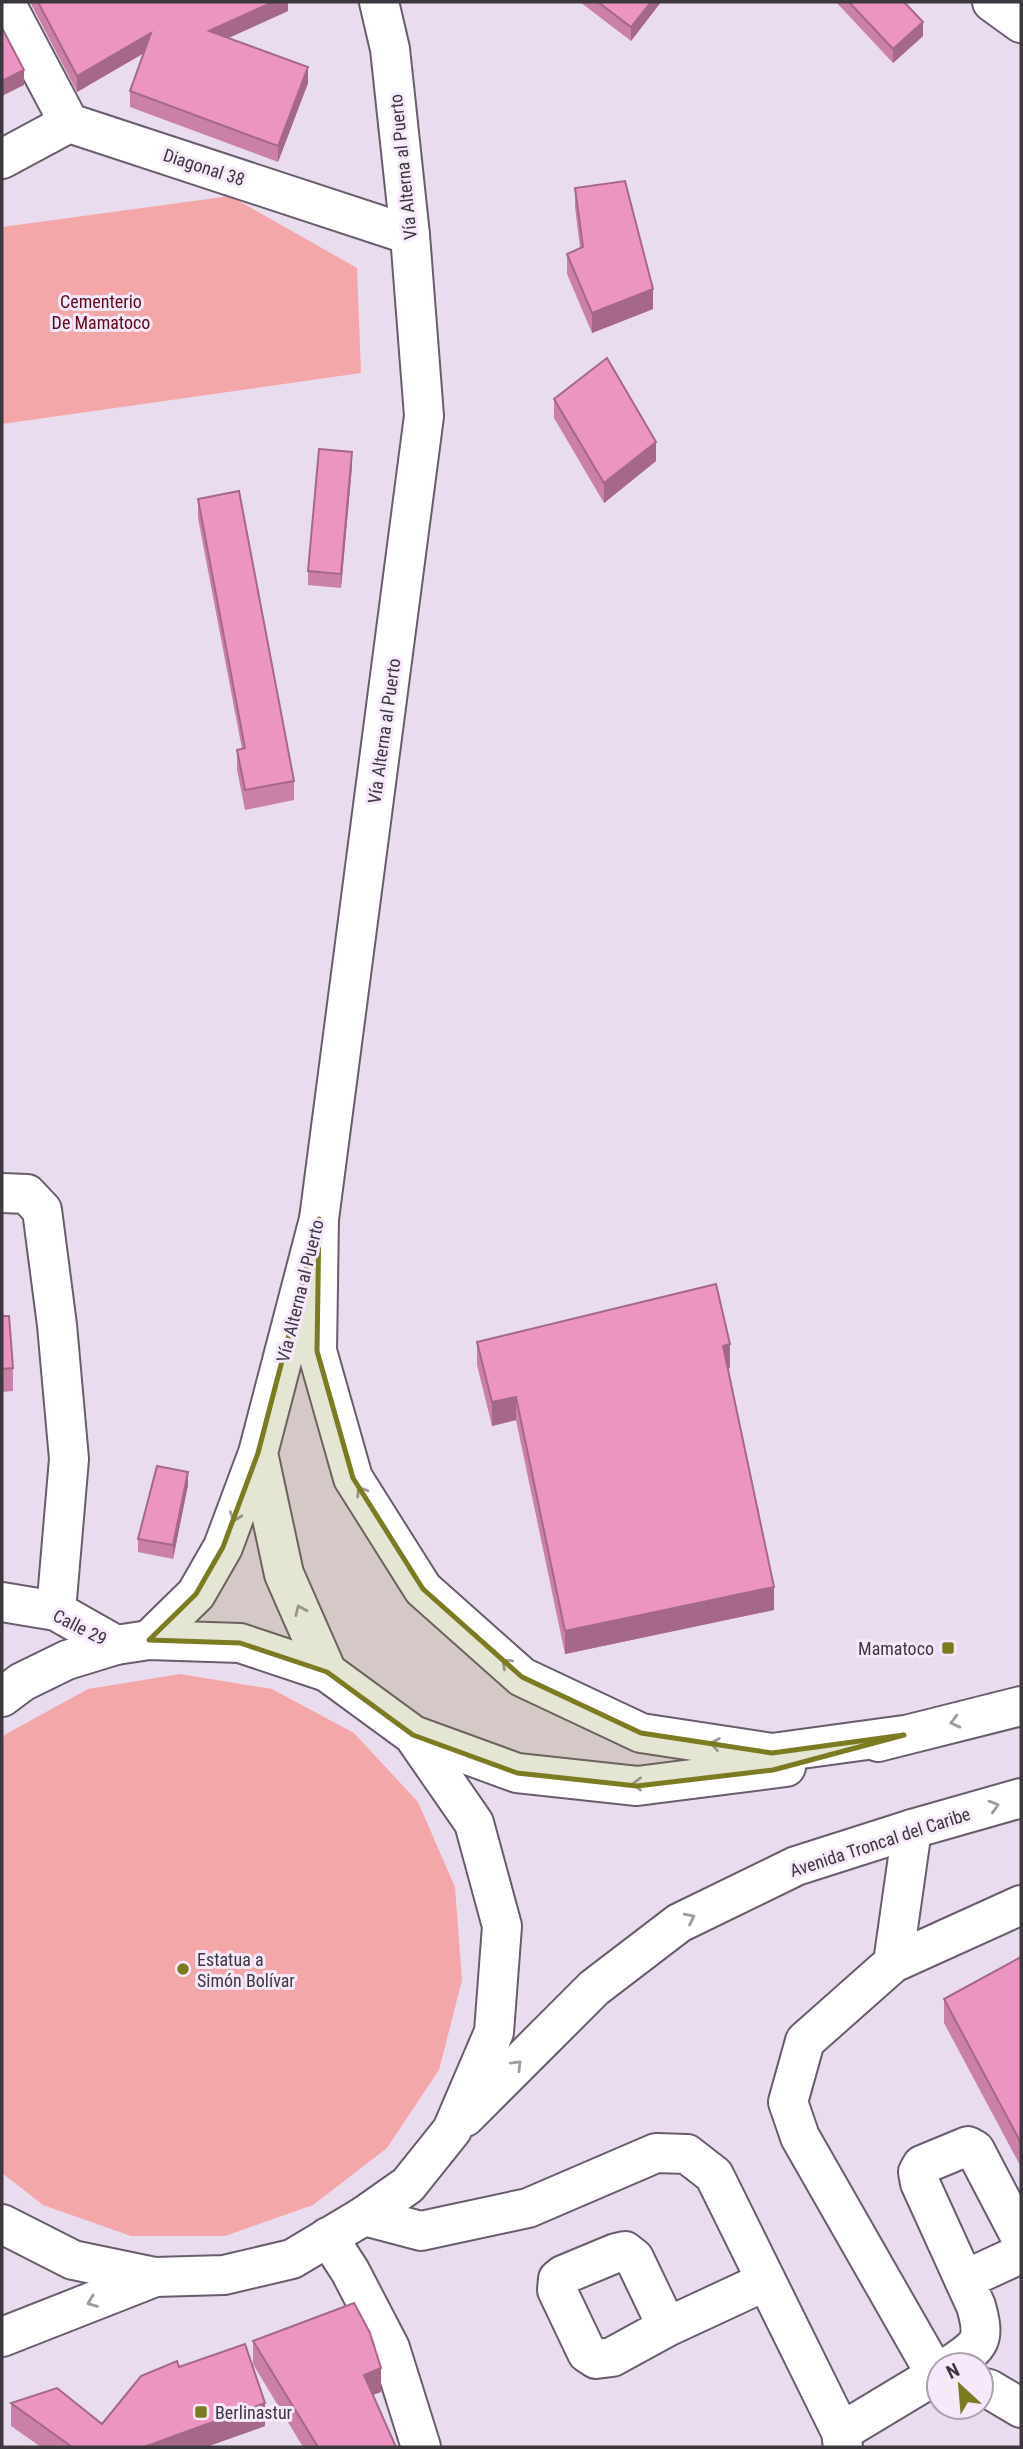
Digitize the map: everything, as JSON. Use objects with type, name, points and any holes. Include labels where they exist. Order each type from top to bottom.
[{"type":"main road","points":[[2,159],[69,123],[5,2]]},
{"type":"main road","name":"Vía Alterna al Puerto","points":[[133,1642],[196,1594],[223,1547],[258,1453],[319,1219],[424,416],[410,235],[390,49],[379,2]]},
{"type":"main road","points":[[992,2],[1021,23]]},
{"type":"main road","name":"Diagonal 38","points":[[69,123],[410,235]]},
{"type":"main road","points":[[2,1193],[27,1194],[42,1210],[46,1236],[69,1459],[56,1611]]},
{"type":"main road","points":[[319,1219],[317,1351],[353,1478],[423,1589],[522,1677],[641,1733],[772,1753],[904,1735]]},
{"type":"main road","name":"Vía Alterna al Puerto","points":[[258,1453],[284,1574],[327,1672]]},
{"type":"main road","name":"Calle 29","points":[[2,1602],[56,1611],[133,1642]]},
{"type":"main road","points":[[8,1687],[67,1660],[133,1642],[240,1643],[327,1672],[413,1735],[517,1773],[637,1786],[773,1770],[1021,1706]]},
{"type":"main road","points":[[2,2224],[73,2260],[155,2277],[225,2275],[292,2259],[364,2216],[408,2185],[452,2130],[494,2032],[502,1926],[474,1823],[413,1735]]},
{"type":"main road","name":"Avenida Troncal del Caribe","points":[[452,2130],[594,1988],[679,1923],[796,1866],[1021,1798]]},
{"type":"main road","points":[[893,1963],[912,1829]]},
{"type":"main road","points":[[928,2351],[800,2137],[788,2102],[805,2040],[893,1963],[1021,1905]]},
{"type":"main road","points":[[971,2351],[981,2340],[976,2306],[919,2183],[922,2165],[960,2148],[968,2146],[975,2150],[1021,2238]]},
{"type":"main road","points":[[364,2216],[421,2231],[528,2208],[656,2153],[687,2154],[714,2175],[842,2440],[925,2383]]},
{"type":"main road","points":[[328,2237],[350,2271],[390,2348],[421,2447]]},
{"type":"main road","points":[[964,2280],[1014,2257],[1021,2250]]},
{"type":"main road","points":[[2,2337],[155,2277]]},
{"type":"main road","points":[[667,2327],[766,2281]]},
{"type":"main road","points":[[995,2394],[1021,2408]]},
{"type":"highlighted area","points":[[319,1219],[317,1351],[353,1478],[423,1589],[522,1677],[641,1733],[772,1753],[904,1735],[773,1770],[637,1786],[517,1773],[413,1735],[327,1672],[240,1643],[149,1640],[196,1594],[223,1547],[258,1453]]},
{"type":"green space","name":"Cementerio De Mamatoco","points":[[230,196],[357,268],[361,373],[2,424],[2,227]]},
{"type":"green space","points":[[180,1674],[272,1689],[354,1733],[418,1802],[455,1887],[462,1980],[439,2070],[387,2148],[313,2205],[225,2236],[131,2236],[43,2205],[2,2173],[2,1738],[88,1689]]},
{"type":"building","points":[[38,2],[273,2],[209,31],[308,67],[278,146],[130,91],[151,33],[77,76]]},
{"type":"building","points":[[598,2],[651,2],[631,27]]},
{"type":"building","points":[[849,2],[904,2],[923,22],[893,49]]},
{"type":"building","points":[[2,28],[24,70],[2,81]]},
{"type":"building","points":[[625,181],[653,289],[592,313],[567,254],[583,247],[575,188]]},
{"type":"building","points":[[607,358],[656,442],[604,483],[554,399]]},
{"type":"building","points":[[319,449],[352,452],[341,574],[308,571]]},
{"type":"building","points":[[239,491],[294,781],[245,790],[237,750],[245,748],[198,499]]},
{"type":"building","points":[[716,1284],[730,1344],[723,1346],[774,1587],[565,1631],[516,1397],[492,1402],[477,1342]]},
{"type":"building","points":[[2,1316],[9,1316],[13,1368],[2,1369]]},
{"type":"building","points":[[157,1466],[188,1472],[173,1545],[138,1539]]},
{"type":"building","points":[[1021,1957],[1021,2143],[944,1999]]},
{"type":"building","points":[[354,2303],[370,2333],[381,2368],[364,2375],[396,2447],[318,2447],[253,2341]]},
{"type":"building","points":[[245,2344],[265,2403],[144,2447],[72,2447],[11,2403],[57,2388],[102,2424],[141,2376],[177,2361],[179,2367]]},
{"type":"place","name":"Mamatoco","points":[[948,1648]]},
{"type":"place","name":"Estatua a Simón Bolívar","points":[[183,1969]]},
{"type":"place","name":"Berlinastur","points":[[201,2412]]}]
